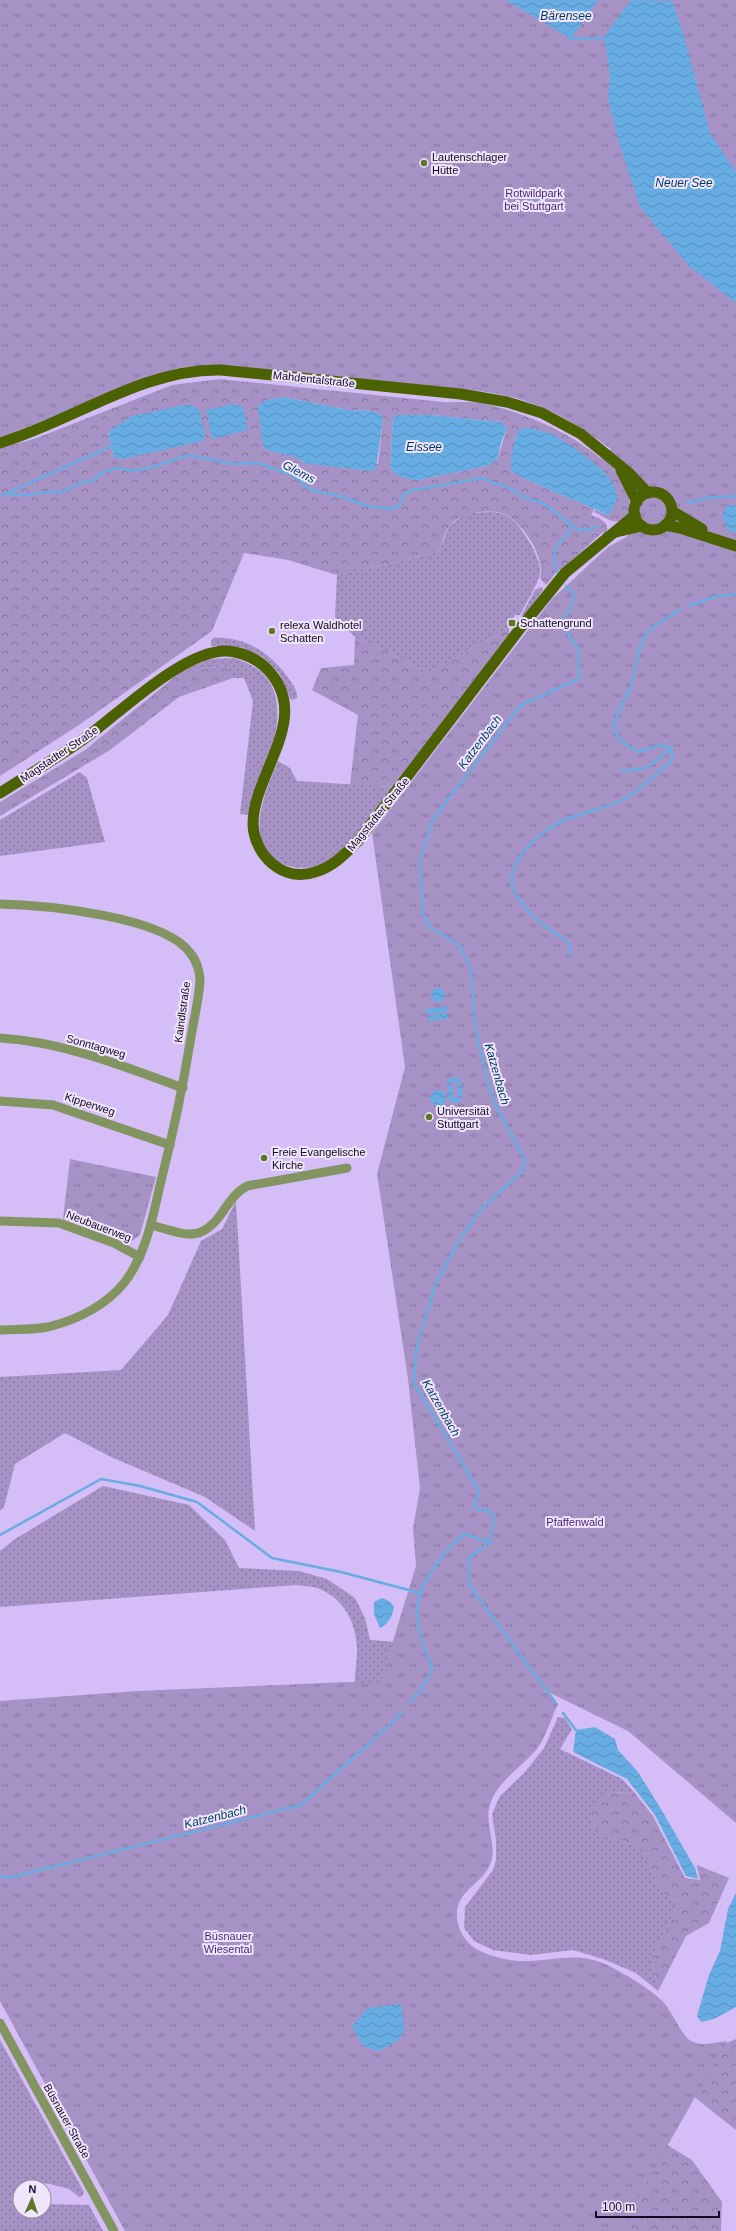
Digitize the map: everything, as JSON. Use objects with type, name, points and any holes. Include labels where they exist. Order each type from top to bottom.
[{"type":"main road","name":"Mahdentalstraße","points":[[0,443],[163,378],[192,371],[221,370],[468,395],[507,402],[542,413],[569,426],[600,448],[621,468],[629,473],[648,493]]},
{"type":"main road","name":"Mahdentalstraße","points":[[621,468],[637,502]]},
{"type":"main road","points":[[672,511],[665,525],[655,530],[642,526],[635,515],[637,502],[648,493],[656,493],[665,497],[672,511],[731,544]]},
{"type":"main road","name":"Magstadter Straße","points":[[0,793],[84,739],[185,662],[212,653],[226,651],[240,653],[258,661],[271,673],[280,688],[284,705],[282,734],[255,810],[254,831],[257,844],[268,861],[279,868],[301,874],[315,872],[335,862],[358,841],[558,581],[588,553],[616,532],[622,525],[635,515]]},
{"type":"main road","points":[[665,525],[731,544]]},
{"type":"main road","name":"Magstadter Straße","points":[[616,532],[642,526]]},
{"type":"street","name":"Kaindlstraße","points":[[0,904],[32,904],[119,918],[168,936],[191,954],[200,978],[183,1088],[151,1225],[140,1256],[123,1284],[94,1309],[72,1319],[46,1327],[0,1330]]},
{"type":"street","name":"Sonntagweg","points":[[0,1038],[46,1044],[84,1052],[183,1088]]},
{"type":"street","name":"Kipperweg","points":[[0,1101],[54,1105],[170,1145]]},
{"type":"street","points":[[151,1225],[181,1233],[200,1233],[216,1222],[236,1192],[247,1186],[347,1168]]},
{"type":"street","name":"Neubauerweg","points":[[0,1221],[59,1224],[114,1242],[140,1256]]},
{"type":"street","name":"Büsnauer Straße","points":[[0,2023],[114,2231]]},
{"type":"green space","name":"Rotwildpark bei Stuttgart","points":[[0,0],[736,0],[736,1823],[628,1731],[544,1690],[558,1704],[540,1745],[530,1757],[510,1775],[493,1796],[488,1819],[493,1848],[491,1862],[487,1871],[461,1899],[457,1917],[463,1936],[475,1949],[489,1955],[515,1961],[567,1958],[586,1958],[595,1960],[620,1972],[653,1993],[665,2004],[684,2035],[691,2041],[699,2044],[709,2044],[727,2041],[619,2231],[125,2231],[0,2001],[0,1701],[137,1691],[348,1682],[380,1683],[416,1566],[413,1528],[420,1488],[408,1379],[377,1174],[405,1067],[372,833],[552,599],[608,547],[628,536],[627,524],[631,499],[625,486],[601,458],[611,449],[589,434],[556,414],[532,403],[495,393],[457,388],[206,366],[183,367],[158,374],[0,438]]},
{"type":"green space","points":[[220,379],[443,402],[475,402],[498,407],[518,413],[559,431],[579,442],[596,455],[612,468],[623,483],[628,495],[630,508],[625,518],[620,521],[613,521],[594,512],[595,510],[608,515],[616,501],[516,436],[511,465],[523,478],[594,509],[591,515],[603,521],[607,525],[607,532],[602,535],[604,531],[560,571],[558,570],[546,585],[540,578],[540,561],[537,552],[527,535],[521,527],[508,516],[502,513],[494,512],[476,513],[459,518],[448,528],[439,551],[398,562],[337,575],[288,560],[244,553],[212,631],[79,725],[0,776],[0,448],[34,439],[172,385]],"holes":[[[283,397],[349,410],[373,411],[381,415],[383,419],[378,464],[304,463],[300,458]],[[399,415],[430,415],[501,422],[507,428],[497,460],[487,466],[420,480],[393,472],[390,468],[393,418]],[[108,432],[205,435],[203,441],[114,458]]]},
{"type":"green space","points":[[493,512],[505,515],[524,533],[534,550],[540,567],[539,578],[534,589],[520,615],[515,615],[509,628],[428,673],[355,637],[335,617],[337,575],[398,562],[439,551],[449,526],[467,513]]},
{"type":"green space","points":[[541,587],[543,588],[542,591],[526,614],[521,616],[535,590]]},
{"type":"green space","points":[[509,628],[509,636],[393,787],[350,785],[358,715],[312,690],[321,668],[354,665],[355,637],[428,673]]},
{"type":"green space","points":[[214,638],[236,640],[257,648],[282,670],[294,686],[297,698],[292,700],[290,698],[279,673],[263,657],[240,647],[211,646],[211,640]]},
{"type":"green space","points":[[233,658],[257,669],[271,684],[277,704],[277,726],[272,749],[249,815],[240,814],[253,701],[244,678],[233,678],[225,666],[182,671],[209,659]]},
{"type":"green space","points":[[225,666],[233,678],[179,697],[110,750],[0,816],[0,802],[85,750],[182,671]]},
{"type":"green space","points":[[278,761],[290,768],[297,781],[393,787],[356,836],[339,853],[319,865],[303,868],[291,867],[272,857],[264,846],[260,833],[260,818],[263,803],[267,788]]},
{"type":"green space","points":[[80,772],[87,778],[105,842],[0,856],[0,820]]},
{"type":"green space","points":[[70,1159],[156,1177],[140,1235],[132,1241],[63,1219]]},
{"type":"green space","points":[[236,1201],[255,1531],[205,1497],[111,1457],[65,1433],[15,1464],[4,1507],[0,1511],[0,1377],[121,1370],[168,1315],[201,1241],[222,1229]]},
{"type":"green space","points":[[103,1486],[189,1505],[225,1540],[239,1568],[299,1571],[327,1579],[355,1598],[365,1618],[370,1640],[411,1643],[414,1686],[355,1686],[357,1652],[355,1632],[352,1622],[348,1613],[335,1598],[327,1592],[312,1587],[296,1585],[0,1607],[0,1551],[15,1539]]},
{"type":"green space","points":[[558,1717],[565,1718],[572,1729],[560,1749],[622,1779],[634,1792],[608,1793],[590,1815],[596,1834],[642,1847],[659,1889],[678,1904],[652,1957],[658,1991],[636,1973],[603,1959],[573,1950],[531,1955],[493,1950],[474,1941],[464,1928],[465,1907],[493,1870],[496,1860],[496,1840],[492,1814],[500,1796],[524,1773],[544,1748]]},
{"type":"green space","points":[[634,1792],[653,1816],[685,1878],[700,1880],[697,1865],[729,1878],[709,1923],[686,1936],[658,1991],[652,1957],[678,1904],[659,1889],[642,1847],[596,1834],[590,1815],[608,1793]]},
{"type":"green space","points":[[736,2039],[736,2130],[693,2096],[712,2049]]},
{"type":"green space","points":[[0,2040],[84,2192],[82,2196],[79,2197],[69,2189],[52,2185],[52,2179],[12,2179],[12,2219],[52,2219],[52,2204],[89,2205],[103,2231],[0,2231]]},
{"type":"green space","points":[[654,2137],[692,2160],[722,2202],[721,2231],[596,2231]]},
{"type":"water","name":"Bärensee","points":[[506,0],[598,0],[571,39]]},
{"type":"water","name":"Neuer See","points":[[631,0],[672,1],[683,33],[710,133],[736,172],[736,303],[689,266],[640,207],[619,143],[608,98],[610,74],[604,37]]},
{"type":"water","points":[[283,397],[349,410],[373,411],[381,415],[383,419],[376,469],[369,471],[304,463],[299,458],[267,450],[263,447],[258,407],[263,401]]},
{"type":"water","points":[[190,404],[200,411],[205,435],[203,441],[124,459],[114,458],[108,432],[132,416]]},
{"type":"water","points":[[234,404],[243,407],[248,430],[212,439],[206,410]]},
{"type":"water","name":"Eissee","points":[[398,415],[430,415],[501,422],[507,428],[501,443],[497,460],[487,466],[420,480],[399,476],[390,468],[393,418]]},
{"type":"water","points":[[530,428],[549,433],[569,444],[591,460],[610,479],[615,488],[617,499],[613,509],[608,515],[523,478],[512,470],[511,461],[516,437],[520,429]]},
{"type":"water","points":[[736,505],[736,533],[727,529],[722,514],[726,506]]},
{"type":"water","points":[[435,988],[441,988],[445,992],[445,998],[441,1002],[435,1002],[431,998],[431,992]]},
{"type":"water","points":[[447,1006],[447,1012],[427,1014],[426,1009]]},
{"type":"water","points":[[448,1013],[448,1019],[428,1021],[428,1016]]},
{"type":"water","points":[[457,1077],[461,1085],[461,1101],[456,1103],[449,1101],[447,1083],[450,1078]],"holes":[[[453,1081],[457,1083],[458,1097],[456,1099],[453,1097],[451,1083]]]},
{"type":"water","points":[[438,1090],[444,1092],[446,1098],[444,1104],[438,1106],[432,1104],[430,1098],[432,1092]]},
{"type":"water","points":[[382,1598],[389,1601],[394,1607],[390,1619],[380,1628],[374,1614],[374,1602]]},
{"type":"water","points":[[595,1727],[615,1739],[618,1750],[638,1772],[695,1868],[698,1879],[686,1876],[655,1815],[627,1779],[573,1752],[576,1730]]},
{"type":"water","points":[[736,1893],[736,2007],[714,2019],[701,2022],[697,2016],[709,1975],[720,1951],[728,1909]]},
{"type":"water","points":[[401,2004],[404,2029],[400,2039],[388,2047],[378,2051],[363,2046],[352,2026],[368,2008]]},
{"type":"waterway","points":[[570,36],[571,39],[607,38]]},
{"type":"waterway","points":[[0,496],[114,445]]},
{"type":"waterway","name":"Glems","points":[[6,494],[28,495],[45,492],[62,492],[81,483],[94,480],[103,472],[117,468],[132,471],[153,467],[188,455],[233,464],[258,463],[292,475],[311,490],[343,497],[368,506],[392,509],[399,506],[403,496],[409,491],[483,478],[506,486],[525,498],[543,503],[578,530],[587,530],[597,526]]},
{"type":"waterway","name":"Glems","points":[[688,503],[707,498],[736,496]]},
{"type":"waterway","name":"Katzenbach","points":[[557,572],[555,552],[557,546],[570,530],[571,524]]},
{"type":"waterway","name":"Katzenbach","points":[[409,1703],[424,1686],[432,1669],[421,1638],[417,1618],[420,1595],[425,1583],[438,1561],[464,1534],[490,1542],[494,1516],[489,1510],[479,1510],[474,1506],[479,1491],[414,1383],[416,1351],[436,1283],[461,1237],[484,1206],[522,1172],[525,1160],[498,1110],[488,1084],[475,1026],[471,969],[459,945],[430,927],[423,914],[420,859],[433,819],[520,706],[580,678],[578,649],[561,624],[573,602],[573,593],[566,586]]},
{"type":"waterway","points":[[688,606],[714,597],[736,594]]},
{"type":"waterway","points":[[570,955],[571,950],[568,942],[537,920],[518,899],[514,891],[512,876],[519,858],[525,850],[550,828],[567,819],[624,799],[642,787],[673,758],[671,749],[661,745],[638,752],[625,744],[617,736],[614,729],[618,712],[634,677],[641,643],[651,629],[680,610]]},
{"type":"waterway","points":[[622,771],[646,768],[671,749]]},
{"type":"waterway","points":[[0,1535],[101,1479],[140,1486],[197,1502],[272,1558],[341,1572],[420,1593]]},
{"type":"waterway","points":[[490,1542],[469,1558],[469,1585],[555,1702]]},
{"type":"waterway","name":"Katzenbach","points":[[0,1875],[8,1878],[301,1805],[402,1712]]},
{"type":"waterway","points":[[563,1713],[576,1730]]},
{"type":"place","name":"Lautenschlager Hütte","points":[[424,163]]},
{"type":"place","name":"Schattengrund","points":[[512,623]]},
{"type":"place","name":"relexa Waldhotel Schatten","points":[[272,631]]},
{"type":"place","name":"Universität Stuttgart","points":[[429,1117]]},
{"type":"place","name":"Freie Evangelische Kirche","points":[[264,1158]]},
{"type":"park label","name":"Pfaffenwald","points":[[575,1522]]},
{"type":"park label","name":"Büsnauer Wiesental","points":[[228,1942]]}]
